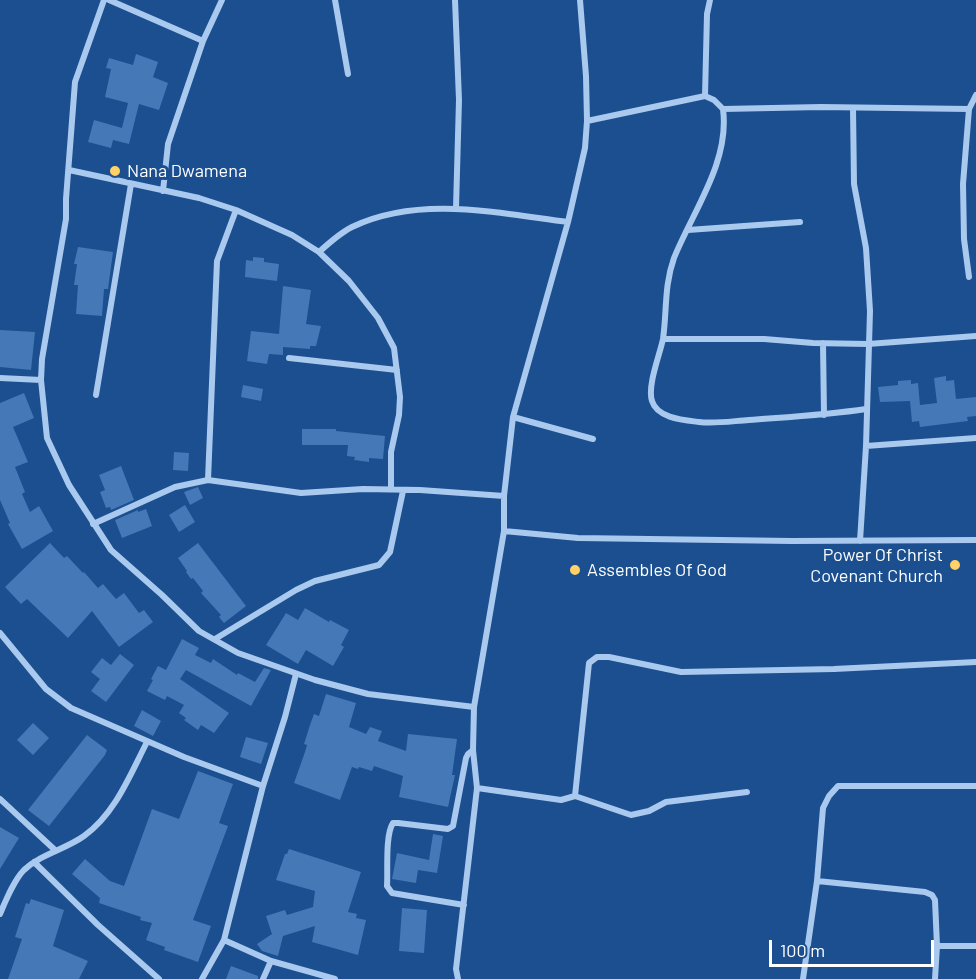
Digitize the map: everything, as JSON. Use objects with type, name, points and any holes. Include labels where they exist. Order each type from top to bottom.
[{"type":"street","points":[[104,0],[75,82],[65,226],[45,332],[41,380],[46,438],[69,485],[111,550],[199,631],[238,653],[296,674],[368,694],[474,707]]},
{"type":"street","points":[[109,0],[203,41]]},
{"type":"street","points":[[163,191],[168,144],[203,41],[222,0]]},
{"type":"street","points":[[335,0],[348,74]]},
{"type":"street","points":[[455,0],[459,100],[456,208]]},
{"type":"street","points":[[458,979],[456,969],[477,788],[473,750],[474,707],[504,531],[504,496],[513,417],[568,222],[585,148],[586,76],[580,0]]},
{"type":"street","points":[[705,96],[707,14],[710,0]]},
{"type":"street","points":[[969,277],[964,239],[963,204],[969,109],[976,95]]},
{"type":"street","points":[[587,121],[705,96],[714,100],[723,109],[723,132],[714,170],[674,258],[669,275],[664,303],[663,339],[656,358],[651,396],[655,407],[668,417],[701,423],[824,415],[866,409]]},
{"type":"street","points":[[853,108],[853,176],[866,248],[870,311],[866,446],[860,541]]},
{"type":"street","points":[[723,109],[969,109]]},
{"type":"street","points":[[69,170],[199,198],[236,210],[292,235],[319,252],[349,281],[378,318],[394,348],[399,415],[391,452],[391,489]]},
{"type":"street","points":[[96,395],[131,184]]},
{"type":"street","points":[[319,252],[353,226],[399,213],[456,208],[568,222]]},
{"type":"street","points":[[208,480],[217,261],[236,210]]},
{"type":"street","points":[[688,230],[800,222]]},
{"type":"street","points":[[663,339],[764,339],[868,344],[976,336]]},
{"type":"street","points":[[823,343],[824,415]]},
{"type":"street","points":[[289,358],[397,370]]},
{"type":"street","points":[[0,378],[41,380]]},
{"type":"street","points":[[513,417],[593,439]]},
{"type":"street","points":[[866,446],[976,438]]},
{"type":"street","points":[[93,524],[175,487],[208,480],[301,493],[344,489],[391,489],[437,490],[504,496]]},
{"type":"street","points":[[215,639],[315,581],[379,565],[390,552],[403,491]]},
{"type":"street","points":[[504,531],[578,538],[976,540]]},
{"type":"street","points":[[0,633],[46,689],[71,708],[147,741],[263,786]]},
{"type":"street","points":[[575,796],[589,663],[597,657],[609,657],[681,672],[834,669],[976,662]]},
{"type":"street","points":[[202,979],[225,940],[263,786],[296,674]]},
{"type":"street","points":[[0,914],[3,900],[22,871],[34,862],[84,837],[104,818],[125,786],[147,741]]},
{"type":"street","points":[[464,905],[392,893],[387,886],[389,836],[390,828],[393,824],[398,823],[448,830],[453,826],[466,758],[473,750]]},
{"type":"street","points":[[803,979],[817,881],[823,808],[829,796],[838,786],[976,786]]},
{"type":"street","points":[[477,788],[561,800],[575,796],[631,815],[649,811],[666,802],[747,792]]},
{"type":"street","points":[[0,799],[56,851]]},
{"type":"street","points":[[34,862],[98,925],[159,979]]},
{"type":"street","points":[[817,881],[925,892],[932,895],[936,900],[935,979]]},
{"type":"street","points":[[225,940],[271,961],[335,979]]},
{"type":"street","points":[[937,946],[976,946]]},
{"type":"street","points":[[262,979],[271,961]]},
{"type":"building","points":[[136,54],[158,62],[153,77],[168,83],[159,110],[139,104],[129,144],[113,140],[111,148],[88,142],[94,120],[122,128],[128,103],[105,97],[111,69],[106,68],[109,58],[133,65]]},
{"type":"building","points":[[78,247],[113,252],[108,289],[104,289],[102,316],[76,314],[78,285],[74,285],[77,264],[74,264]]},
{"type":"building","points":[[253,257],[264,258],[264,262],[279,264],[277,281],[245,277],[246,260],[253,261]]},
{"type":"building","points":[[283,286],[311,290],[306,324],[321,326],[316,346],[310,346],[310,349],[283,347],[283,355],[269,354],[267,364],[247,361],[251,331],[279,334]]},
{"type":"building","points":[[0,330],[35,332],[31,370],[0,367]]},
{"type":"building","points":[[946,376],[946,381],[954,380],[956,399],[976,397],[976,416],[967,417],[968,421],[920,427],[919,421],[912,422],[910,401],[880,402],[878,387],[898,385],[898,381],[911,380],[911,384],[918,383],[920,405],[937,403],[934,378]]},
{"type":"building","points":[[243,385],[263,389],[261,401],[241,397]]},
{"type":"building","points":[[24,393],[34,418],[13,427],[28,462],[15,467],[25,492],[22,494],[30,512],[39,506],[53,531],[22,549],[8,524],[10,523],[0,500],[0,403]]},
{"type":"building","points":[[302,429],[336,429],[336,431],[385,436],[383,459],[369,458],[369,462],[354,460],[355,457],[347,456],[348,445],[302,445]]},
{"type":"building","points":[[174,452],[189,453],[188,471],[173,470]]},
{"type":"building","points":[[121,466],[134,500],[111,510],[110,507],[106,508],[100,492],[105,490],[99,475]]},
{"type":"building","points":[[198,487],[203,498],[190,505],[184,492]]},
{"type":"building","points":[[185,505],[195,522],[179,532],[169,515]]},
{"type":"building","points":[[146,509],[152,526],[122,538],[115,520]]},
{"type":"building","points":[[50,543],[64,558],[67,556],[98,588],[103,584],[116,599],[124,593],[139,613],[144,610],[153,622],[119,647],[92,611],[68,638],[27,599],[21,604],[5,587]]},
{"type":"building","points":[[198,543],[246,606],[224,623],[219,617],[221,615],[201,593],[203,591],[193,578],[191,579],[178,558]]},
{"type":"building","points":[[305,608],[349,630],[341,645],[344,647],[333,666],[306,650],[298,664],[266,645],[286,613],[298,620]]},
{"type":"building","points":[[182,639],[199,648],[195,655],[211,663],[213,659],[237,675],[238,673],[255,682],[264,668],[271,670],[251,706],[186,670],[180,679],[229,713],[214,733],[201,725],[198,730],[184,720],[186,718],[179,713],[184,705],[167,696],[165,700],[147,691],[158,666],[166,670]]},
{"type":"building","points":[[120,654],[134,665],[106,702],[91,691],[100,679],[91,672],[102,658],[111,665]]},
{"type":"building","points":[[326,694],[356,703],[349,727],[366,734],[370,727],[382,731],[378,741],[406,751],[408,734],[457,739],[452,775],[455,775],[448,807],[399,797],[403,776],[374,766],[372,771],[352,767],[340,800],[294,783],[307,745],[304,744],[310,725],[314,714],[319,716]]},
{"type":"building","points":[[142,710],[161,721],[153,736],[134,726]]},
{"type":"building","points":[[33,723],[49,738],[33,755],[17,740]]},
{"type":"building","points":[[87,735],[107,750],[105,755],[49,826],[28,810]]},
{"type":"building","points":[[246,737],[268,743],[261,764],[240,757]]},
{"type":"building","points":[[198,771],[233,784],[219,823],[228,826],[193,920],[211,926],[198,962],[164,950],[165,947],[146,940],[152,923],[99,903],[100,898],[72,874],[85,859],[110,881],[124,886],[152,809],[179,819]]},
{"type":"building","points":[[0,827],[19,838],[0,869]]},
{"type":"building","points":[[433,834],[443,836],[437,873],[418,870],[416,883],[392,879],[397,853],[429,860]]},
{"type":"building","points":[[289,849],[361,872],[348,912],[357,914],[356,918],[366,920],[358,955],[312,942],[315,926],[283,936],[278,956],[262,951],[257,944],[272,934],[266,916],[285,910],[287,915],[313,907],[315,891],[276,880]]},
{"type":"building","points":[[31,899],[64,910],[53,946],[88,961],[79,979],[8,979],[22,939],[15,937],[26,903],[29,904]]},
{"type":"building","points":[[402,908],[427,910],[424,953],[399,951]]},
{"type":"building","points":[[231,966],[258,976],[258,979],[226,979]]},
{"type":"place","name":"Nana Dwamena","points":[[115,171]]},
{"type":"place","name":"Power Of Christ Covenant Church","points":[[955,565]]},
{"type":"place","name":"Assembles Of God","points":[[575,570]]}]
